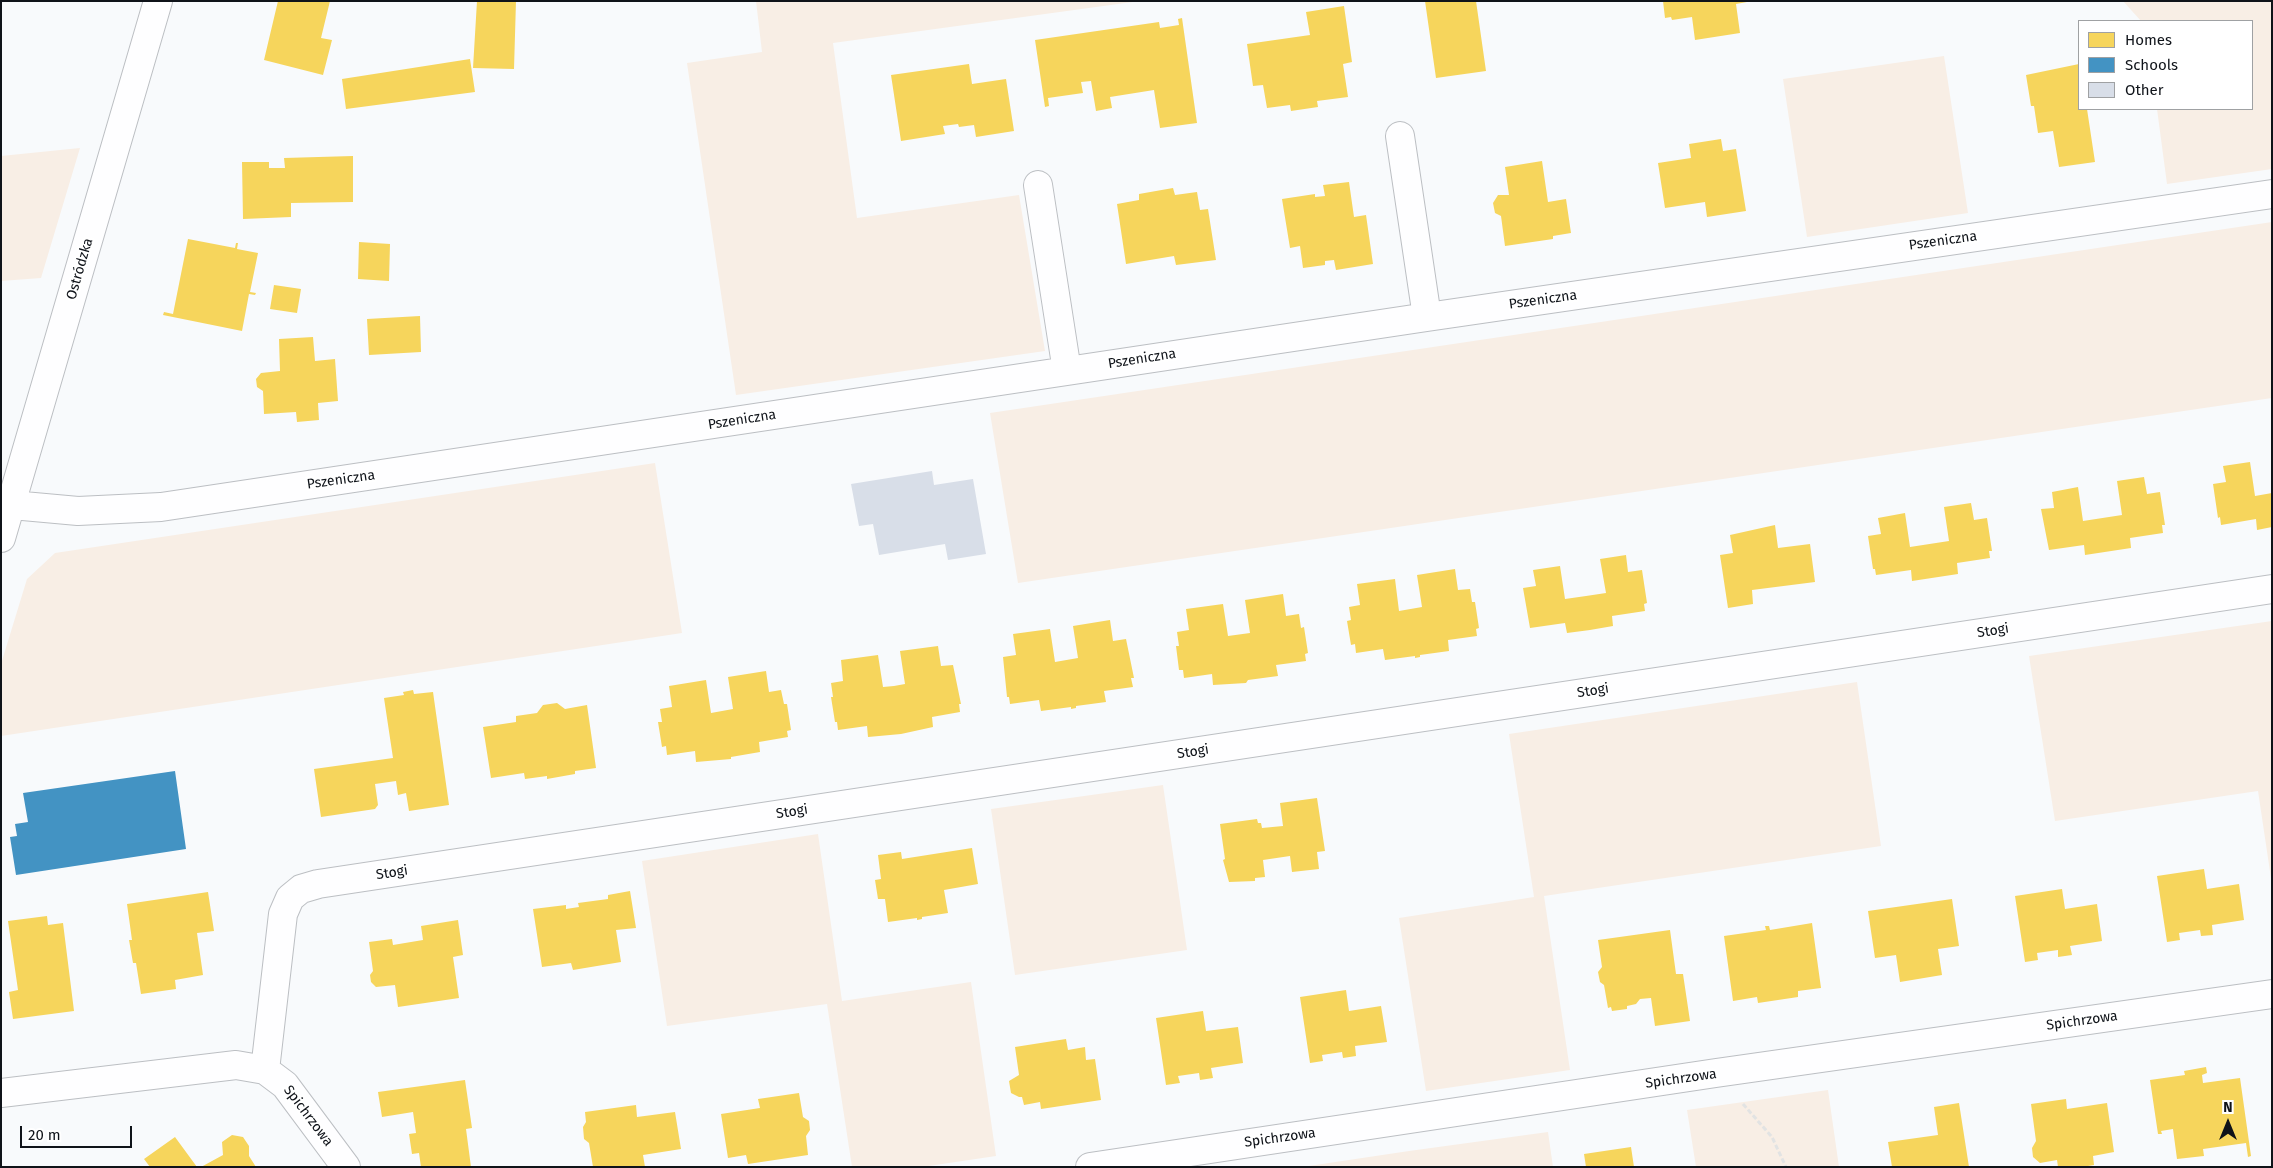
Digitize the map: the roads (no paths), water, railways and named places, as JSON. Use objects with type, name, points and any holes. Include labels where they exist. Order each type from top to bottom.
[{"type":"street","name":"Ostródzka","points":[[1,538],[12,505],[12,466],[158,1]]},
{"type":"street","points":[[1400,136],[1427,317]]},
{"type":"street","points":[[1038,186],[1067,371]]},
{"type":"street","name":"Pszeniczna","points":[[12,505],[78,511],[161,507],[1427,317],[2272,194]]},
{"type":"street","name":"Stogi","points":[[265,1070],[283,914],[290,898],[301,889],[318,884],[2272,589]]},
{"type":"street","name":"Spichrzowa","points":[[1090,1167],[1716,1073],[2272,994]]},
{"type":"street","points":[[1,1094],[228,1065],[265,1070]]},
{"type":"street","name":"Spichrzowa","points":[[265,1070],[285,1085],[346,1167]]}]
